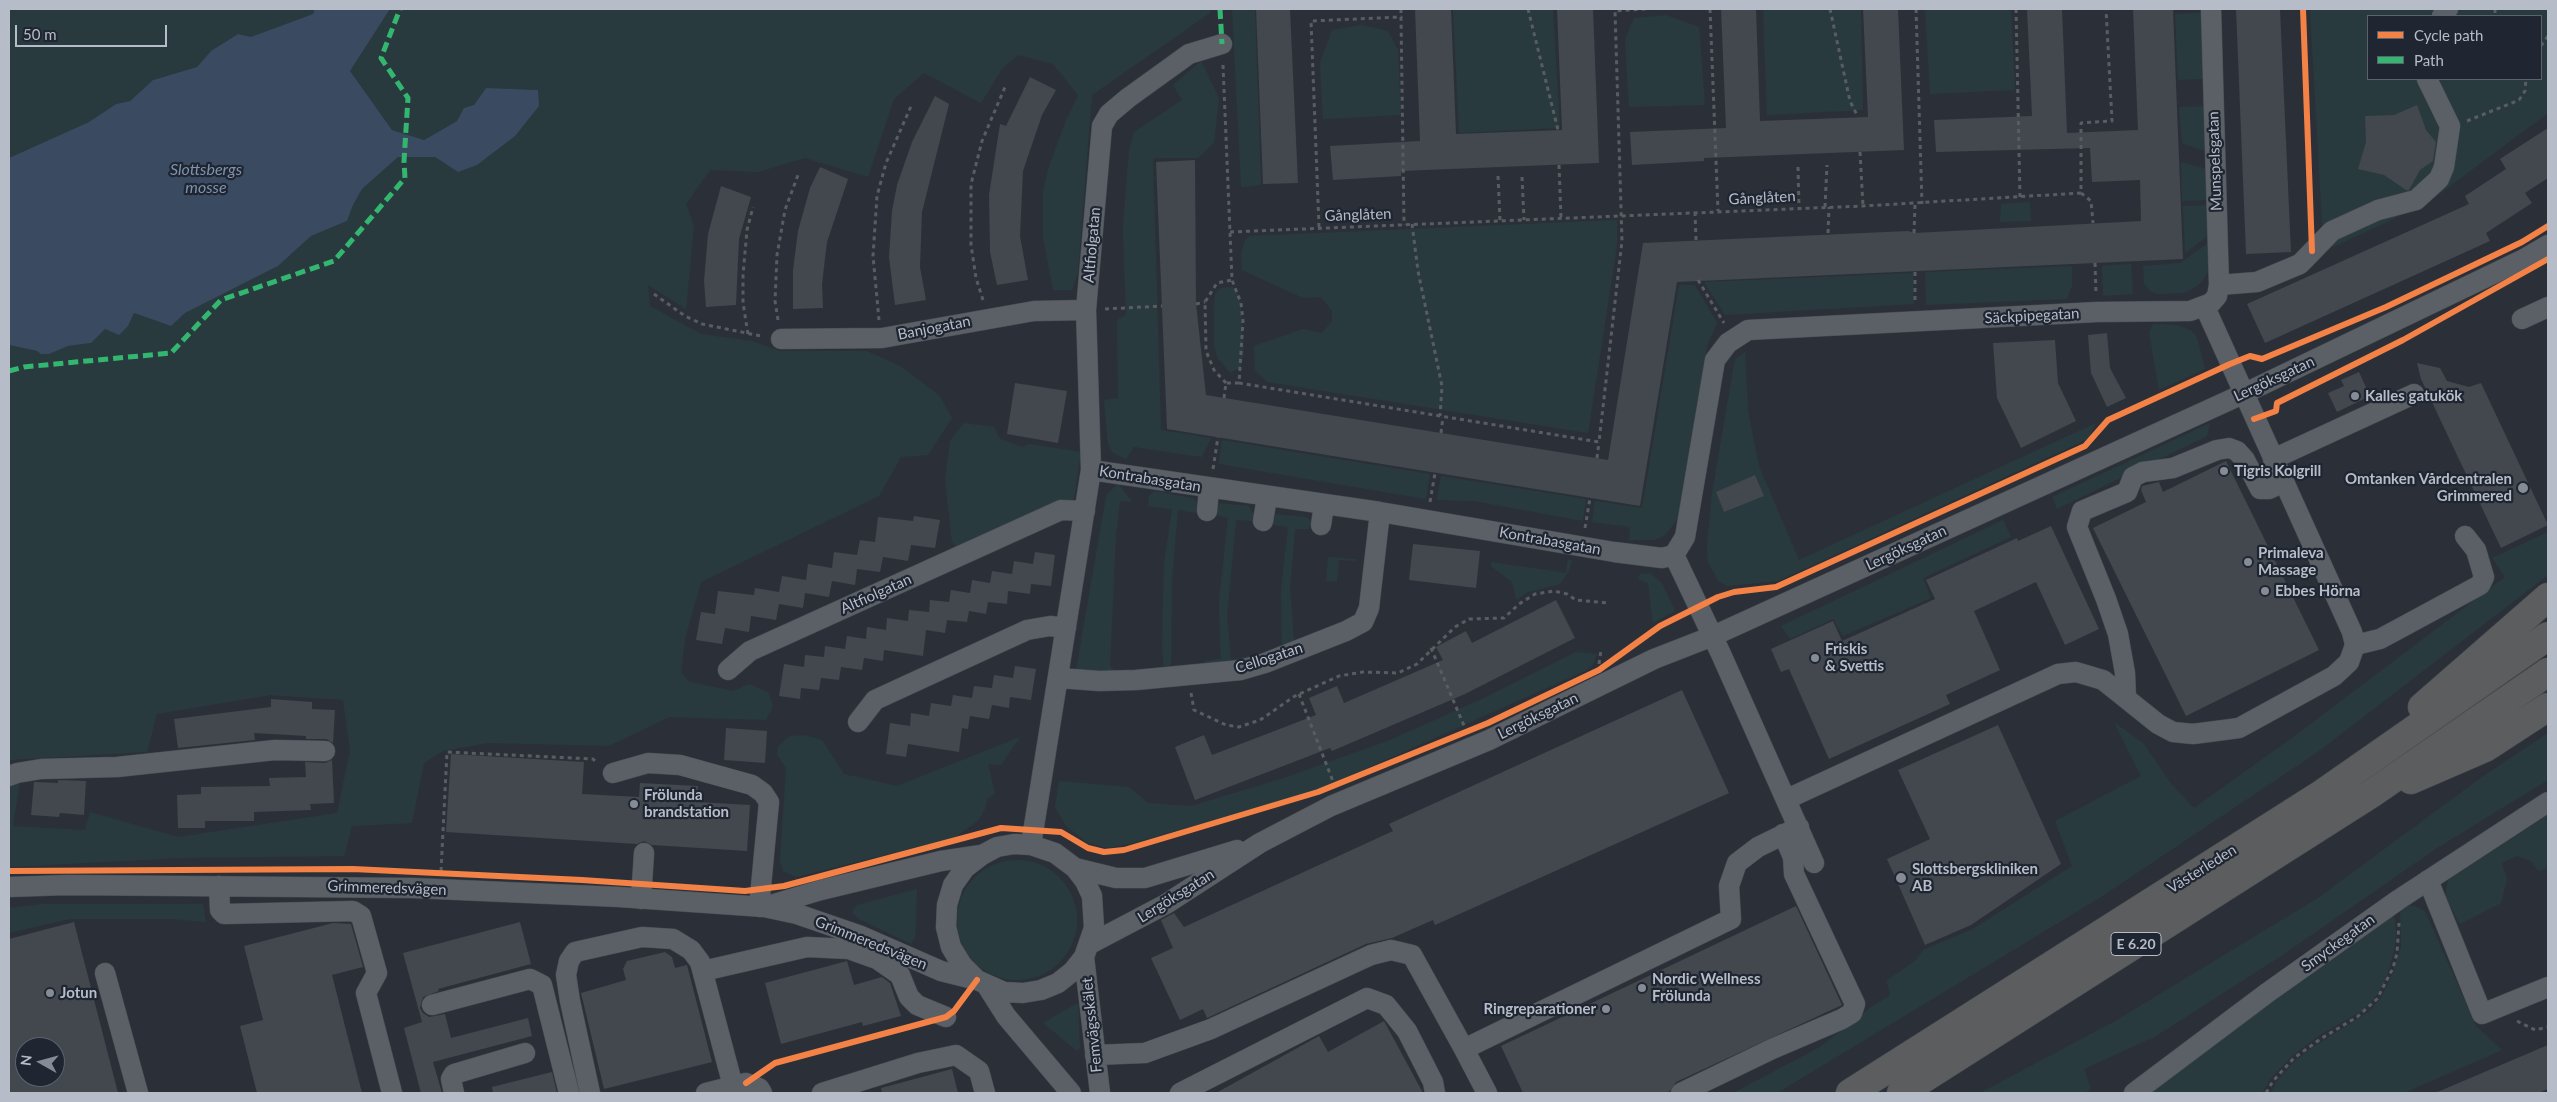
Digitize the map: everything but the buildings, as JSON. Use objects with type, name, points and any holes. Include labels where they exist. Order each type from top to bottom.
[{"type":"highway","points":[[2323,793],[2548,597]]},
{"type":"highway","name":"Västerleden","points":[[1850,1093],[2323,793],[2548,636]]},
{"type":"highway","name":"Västerleden","points":[[1901,1093],[2371,794],[2548,672]]},
{"type":"highway","points":[[2371,794],[2431,773],[2485,748],[2548,707]]},
{"type":"street","name":"Munspelsgatan","points":[[2210,9],[2219,285]]},
{"type":"street","name":"Altfiolgatan","points":[[1031,845],[1091,470],[1086,310],[1102,126],[1110,114],[1128,98],[1189,54],[1222,44]]},
{"type":"street","points":[[1787,798],[2058,674],[2076,672],[2103,680],[2158,724],[2173,732],[2193,734],[2239,728],[2334,676],[2349,662],[2354,638],[2205,307],[2217,296],[2219,285],[2244,284],[2279,274],[2300,264],[2332,230],[2378,210],[2416,200],[2439,179],[2444,167],[2450,126],[2427,80]]},
{"type":"street","name":"Lergöksgatan","points":[[1087,950],[1166,904],[1260,843],[1331,806],[1489,740],[1654,659],[1713,636],[2243,394],[2480,280],[2548,245]]},
{"type":"street","name":"Säckpipegatan","points":[[1674,554],[1685,537],[1715,360],[1734,338],[1748,330],[2097,312],[2190,311],[2205,307]]},
{"type":"street","points":[[2522,320],[2548,307]]},
{"type":"street","name":"Banjogatan","points":[[781,339],[882,338],[988,318],[1034,312],[1086,310]]},
{"type":"street","points":[[2273,459],[2414,394]]},
{"type":"street","points":[[2126,698],[2125,673],[2118,634],[2106,598],[2077,527],[2082,511],[2127,492],[2133,477],[2143,472],[2173,468],[2217,450],[2228,448],[2237,451],[2245,460],[2260,489],[2269,489],[2284,482]]},
{"type":"street","name":"Kontrabasgatan","points":[[1091,470],[1209,489],[1380,512],[1662,558],[1674,554]]},
{"type":"street","points":[[1207,511],[1209,489]]},
{"type":"street","points":[[1263,521],[1266,497]]},
{"type":"street","points":[[1321,525],[1324,505]]},
{"type":"street","name":"Altfiolgatan","points":[[728,670],[750,651],[1060,510],[1085,511]]},
{"type":"street","name":"Cellogatan","points":[[1059,678],[1098,686],[1150,685],[1188,675],[1241,670],[1265,663],[1346,631],[1363,622],[1369,608],[1380,512]]},
{"type":"street","points":[[2354,638],[2380,639],[2480,585],[2484,577],[2476,550],[2465,536]]},
{"type":"street","points":[[1674,554],[1787,798],[1794,874],[1855,1004],[1852,1012],[1842,1019],[1772,1049],[1681,1093]]},
{"type":"street","points":[[858,722],[875,700],[1027,630],[1050,626],[1066,628]]},
{"type":"street","points":[[9,776],[41,770],[118,767],[266,751],[325,751]]},
{"type":"street","points":[[613,774],[648,763],[680,765],[752,785],[763,793],[769,802],[761,907]]},
{"type":"street","name":"Smyckegatan","points":[[2134,1093],[2267,993],[2398,900],[2548,802]]},
{"type":"street","points":[[1791,830],[1814,863]]},
{"type":"street","points":[[1464,1049],[1730,919],[1729,886],[1738,862],[1758,847],[1791,830]]},
{"type":"street","name":"Lergöksgatan","points":[[1075,868],[1116,878],[1145,878],[1260,843]]},
{"type":"street","points":[[982,983],[1014,993],[1041,990],[1058,983],[1073,971],[1087,950],[1094,928],[1092,896],[1085,881],[1075,868],[1055,852],[1031,845],[1014,844],[982,854],[965,868],[953,885],[947,906],[946,927],[951,947],[958,959],[982,983],[1006,1016],[1071,1093]]},
{"type":"street","points":[[641,899],[644,853]]},
{"type":"street","name":"Grimmeredsvägen","points":[[761,907],[812,892],[941,860],[982,854]]},
{"type":"street","points":[[2428,880],[2482,1014],[2548,987]]},
{"type":"street","name":"Grimmeredsvägen","points":[[9,887],[68,885],[413,888],[761,907],[819,921],[861,936],[941,971],[982,983]]},
{"type":"street","points":[[219,886],[220,910],[224,914],[353,910],[361,916],[377,972],[366,993],[392,1093]]},
{"type":"street","points":[[590,1093],[566,975],[575,952],[642,937],[674,939],[691,950],[700,962],[733,1086]]},
{"type":"street","points":[[703,972],[807,947],[849,949],[877,959],[900,974],[909,997],[917,1005],[946,1017]]},
{"type":"street","name":"Femvägsskälet","points":[[1087,950],[1095,1055],[1100,1093]]},
{"type":"street","points":[[1095,1055],[1145,1053],[1212,1029],[1371,955],[1391,950],[1412,955],[1486,1093]]},
{"type":"street","points":[[105,973],[138,1093]]},
{"type":"street","points":[[432,1006],[530,979],[542,985],[569,1093]]},
{"type":"street","points":[[1180,1093],[1367,998],[1386,1005],[1407,1031],[1433,1082],[1435,1093]]},
{"type":"street","points":[[454,1093],[451,1079],[454,1074],[525,1053]]},
{"type":"street","points":[[822,1093],[918,1063],[956,1054],[979,1071],[985,1093]]},
{"type":"street","points":[[706,1093],[746,1083],[759,1088],[762,1093]]},
{"type":"path","points":[[1401,9],[1404,225]]},
{"type":"path","points":[[1528,9],[1558,130]]},
{"type":"path","points":[[1597,458],[1622,240],[1615,10],[1646,9]]},
{"type":"path","points":[[1710,9],[1718,211]]},
{"type":"path","points":[[1830,9],[1848,94],[1858,117]]},
{"type":"path","points":[[1916,9],[1922,204]]},
{"type":"path","points":[[2016,9],[2020,198]]},
{"type":"path","points":[[2092,223],[2091,202],[2082,194],[2081,123],[2112,121],[2106,9]]},
{"type":"path","points":[[1319,227],[1311,20],[1402,17]]},
{"type":"path","points":[[1222,44],[1232,280],[1241,303],[1243,321],[1239,383]]},
{"type":"path","points":[[2450,126],[2486,115],[2520,100],[2525,91],[2526,80]]},
{"type":"path","points":[[988,318],[976,278],[971,245],[971,184],[982,141],[1005,87]]},
{"type":"path","points":[[882,338],[874,288],[873,256],[877,196],[886,163],[912,104]]},
{"type":"path","points":[[1860,152],[1863,206]]},
{"type":"path","points":[[1558,165],[1561,218]]},
{"type":"path","points":[[1826,165],[1828,233]]},
{"type":"path","points":[[1798,167],[1799,208]]},
{"type":"path","points":[[654,294],[684,316],[702,324],[781,339],[775,300],[777,255],[785,210],[798,175]]},
{"type":"path","points":[[1498,176],[1500,221]]},
{"type":"path","points":[[1522,177],[1524,220]]},
{"type":"path","points":[[1914,233],[1915,204]]},
{"type":"path","points":[[748,334],[743,303],[743,275],[747,230],[753,207]]},
{"type":"path","points":[[1695,212],[1696,240]]},
{"type":"path","points":[[1412,224],[1418,272],[1442,386],[1441,433]]},
{"type":"path","points":[[2095,263],[2097,312]]},
{"type":"path","points":[[1915,272],[1915,321]]},
{"type":"path","points":[[1232,280],[1217,283],[1205,302],[1206,351],[1214,370],[1226,383],[1239,383],[1599,442]]},
{"type":"path","points":[[1698,280],[1734,338]]},
{"type":"path","points":[[1196,304],[1205,302]]},
{"type":"path","points":[[1086,310],[1162,306]]},
{"type":"path","points":[[1224,398],[1226,383]]},
{"type":"path","points":[[1209,489],[1218,437]]},
{"type":"path","points":[[1426,520],[1435,473]]},
{"type":"path","points":[[1581,546],[1590,498]]},
{"type":"path","points":[[1188,675],[1194,710],[1226,725],[1239,727],[1260,720],[1300,694],[1339,676],[1363,672],[1398,673],[1417,664],[1431,648],[1455,627],[1469,619],[1504,618],[1519,604],[1535,594],[1554,591],[1567,594],[1576,600],[1608,603]]},
{"type":"path","points":[[1431,648],[1466,731]]},
{"type":"path","points":[[1599,670],[1601,650]]},
{"type":"path","points":[[1300,694],[1334,785]]},
{"type":"path","points":[[441,872],[446,752],[592,759]]},
{"type":"path","points":[[2266,1093],[2273,1081],[2294,1058],[2357,1017],[2377,999],[2393,968],[2397,954],[2398,900]]},
{"type":"path","points":[[2504,1005],[2518,1023],[2535,1030],[2548,1028]]},
{"type":"shaded area","points":[[9,9],[315,9],[313,14],[251,38],[238,34],[211,51],[197,67],[153,80],[129,101],[116,104],[89,122],[9,158]]},
{"type":"shaded area","points":[[390,9],[1210,9],[1210,13],[1092,95],[1078,272],[1072,290],[1053,290],[1043,237],[1043,192],[1048,169],[1065,123],[1078,95],[1053,64],[1018,55],[1002,69],[981,103],[924,73],[894,99],[868,177],[805,158],[758,172],[710,170],[686,204],[694,226],[686,309],[648,285],[650,306],[701,334],[752,341],[780,351],[867,351],[900,366],[939,395],[952,418],[928,455],[901,457],[879,496],[701,582],[685,639],[681,673],[690,682],[733,691],[749,684],[768,692],[773,706],[766,720],[669,717],[609,746],[488,743],[443,751],[424,763],[412,823],[352,826],[344,856],[182,858],[9,867],[9,786],[20,781],[13,826],[85,830],[90,812],[178,837],[337,813],[350,751],[343,700],[271,695],[157,714],[147,752],[9,760],[9,345],[49,354],[68,346],[91,343],[105,329],[112,331],[128,326],[134,313],[171,326],[185,313],[278,266],[311,236],[347,221],[362,189],[398,157],[435,157],[458,172],[538,90],[486,88],[474,105],[464,109],[457,121],[423,140],[392,130],[350,71]]},
{"type":"shaded area","points":[[1232,9],[1255,9],[1261,185],[1241,187]]},
{"type":"shaded area","points":[[1453,9],[1553,9],[1560,128],[1459,133]]},
{"type":"shaded area","points":[[1763,9],[1861,9],[1863,110],[1767,115]]},
{"type":"shaded area","points":[[1925,9],[2011,9],[2015,90],[1930,94]]},
{"type":"shaded area","points":[[2310,9],[2548,9],[2548,113],[2426,204],[2333,247],[2323,241]]},
{"type":"shaded area","points":[[2201,13],[2205,79],[2178,80],[2175,14]]},
{"type":"shaded area","points":[[1666,15],[1699,27],[1705,105],[1629,107],[1625,40],[1634,18]]},
{"type":"shaded area","points":[[1362,25],[1388,31],[1398,50],[1401,115],[1323,119],[1320,63],[1332,30]]},
{"type":"shaded area","points":[[1201,61],[1219,98],[1214,142],[1198,158],[1153,158],[1161,430],[1211,438],[1202,457],[1134,447],[1126,459],[1113,453],[1108,444],[1104,400],[1118,398],[1117,320],[1126,315],[1123,228],[1129,151],[1134,132],[1182,100],[1173,85]]},
{"type":"shaded area","points":[[2205,106],[2208,152],[2182,143],[2179,107]]},
{"type":"shaded area","points":[[2181,162],[2206,169],[2209,200],[2182,201]]},
{"type":"shaded area","points":[[2030,203],[2031,221],[2000,222],[2001,204]]},
{"type":"shaded area","points":[[2210,205],[2212,233],[2185,253],[2183,206]]},
{"type":"shaded area","points":[[1617,220],[1617,246],[1588,433],[1267,382],[1255,370],[1254,346],[1303,329],[1321,333],[1332,322],[1332,311],[1321,297],[1303,298],[1242,270],[1241,254],[1245,240],[1250,236]]},
{"type":"shaded area","points":[[2208,243],[2213,244],[2212,266],[2200,284],[2192,289],[2184,293],[2158,294],[2150,291],[2144,283],[2143,266],[2180,263]]},
{"type":"shaded area","points":[[2131,264],[2133,294],[2103,296],[2102,266]]},
{"type":"shaded area","points":[[2072,266],[2072,286],[2067,299],[1926,305],[1925,272]]},
{"type":"shaded area","points":[[1913,273],[1914,304],[1725,315],[1704,282]]},
{"type":"shaded area","points":[[1679,285],[1695,285],[1717,323],[1707,346],[1684,494],[1678,519],[1665,535],[1655,540],[1629,540],[1630,527],[1592,522],[1595,501],[1642,508]]},
{"type":"shaded area","points":[[1233,287],[1240,297],[1244,353],[1241,367],[1230,373],[1217,357],[1214,344],[1214,310],[1215,294],[1221,288]]},
{"type":"shaded area","points":[[2153,324],[2177,325],[2192,331],[2197,338],[2205,369],[2159,390],[2149,333]]},
{"type":"shaded area","points":[[1745,352],[1748,411],[1759,466],[1799,560],[2096,423],[2088,439],[1778,581],[1727,586],[1718,581],[1708,562],[1707,547],[1712,493],[1735,359]]},
{"type":"shaded area","points":[[964,423],[994,427],[1000,439],[1022,447],[1029,444],[1081,452],[1074,499],[959,550],[952,542],[945,481],[950,441]]},
{"type":"shaded area","points":[[2210,423],[2207,436],[2057,509],[2052,497]]},
{"type":"shaded area","points":[[1222,440],[1430,474],[1426,499],[1219,464]]},
{"type":"shaded area","points":[[1441,476],[1586,499],[1583,521],[1474,501],[1437,500]]},
{"type":"shaded area","points":[[1117,485],[1120,486],[1132,502],[1120,501],[1116,533],[1110,667],[1113,668],[1115,675],[1076,670],[1106,497]]},
{"type":"shaded area","points":[[1154,491],[1192,498],[1196,500],[1198,509],[1195,513],[1178,510],[1172,579],[1171,665],[1164,667],[1162,648],[1164,564],[1172,509],[1148,506],[1149,496]]},
{"type":"shaded area","points":[[1216,504],[1249,506],[1254,515],[1252,521],[1236,520],[1227,616],[1231,660],[1282,649],[1281,590],[1288,527],[1273,525],[1275,514],[1306,517],[1311,521],[1309,529],[1295,529],[1290,586],[1294,642],[1350,618],[1351,621],[1278,653],[1228,665],[1205,667],[1205,661],[1221,659],[1219,601],[1228,518],[1213,514]]},
{"type":"shaded area","points":[[2003,520],[2011,537],[1923,578],[1931,598],[1843,636],[1833,619],[1790,639],[1781,626]]},
{"type":"shaded area","points":[[2548,532],[2548,575],[2319,751],[2101,897],[1777,1093],[1733,1093],[1820,1047],[1871,1007],[1889,996],[1890,993],[1886,981],[1916,960],[1923,950],[1971,930],[2072,866],[2055,821],[2141,776],[2114,722],[2144,744],[2172,785],[2194,808],[2292,738],[2505,577],[2492,558]]},
{"type":"shaded area","points":[[1328,557],[1356,559],[1355,561],[1339,560],[1337,582],[1326,581]]},
{"type":"shaded area","points":[[1568,559],[1572,561],[1569,571],[1560,584],[1528,592],[1518,599],[1516,598],[1512,582],[1491,566],[1492,562],[1566,573]]},
{"type":"shaded area","points":[[1650,573],[1662,583],[1675,611],[1653,623],[1648,583],[1638,579],[1640,574]]},
{"type":"shaded area","points":[[1576,652],[1597,654],[1593,665],[1585,671],[1316,791],[1134,843],[1108,848],[1088,843],[1066,826],[1055,807],[1059,781],[1129,787],[1148,803],[1191,806],[1284,778],[1390,740],[1484,698]]},
{"type":"shaded area","points":[[2548,733],[2548,780],[2437,848],[2281,956],[2156,1036],[2084,1069],[2091,1089],[2084,1093],[1980,1093],[2117,1020],[2318,898],[2482,777]]},
{"type":"shaded area","points":[[804,735],[822,740],[844,774],[897,786],[1020,737],[1001,765],[988,764],[995,793],[987,799],[985,809],[978,821],[954,838],[796,877],[783,871],[780,861],[786,768],[777,755],[778,746],[790,736]]},
{"type":"shaded area","points":[[2548,815],[2548,868],[2538,871],[2531,861],[2517,856],[2502,863],[2507,879],[2501,903],[2460,924],[2445,897],[2448,880]]},
{"type":"shaded area","points":[[1017,860],[1040,864],[1060,877],[1073,897],[1077,920],[1073,943],[1060,963],[1040,976],[1017,980],[994,976],[974,963],[961,943],[957,920],[961,897],[974,877],[994,864]]},
{"type":"shaded area","points":[[917,889],[915,937],[911,944],[859,919],[852,912],[857,905]]},
{"type":"shaded area","points":[[42,904],[203,904],[206,922],[171,919],[69,919],[9,933],[9,908]]},
{"type":"shaded area","points":[[2415,906],[2425,911],[2476,1026],[2502,1050],[2404,1093],[2271,1093],[2276,1082],[2292,1064],[2310,1049],[2370,1011],[2381,998],[2390,980],[2401,947],[2400,908]]},
{"type":"shaded area","points":[[2394,912],[2396,935],[2394,951],[2386,979],[2374,999],[2362,1011],[2321,1034],[2293,1055],[2271,1078],[2262,1093],[2148,1093]]},
{"type":"shaded area","points":[[1078,1004],[1080,1047],[1077,1051],[1043,1023]]},
{"type":"water","name":"Slottsbergs mosse","points":[[315,9],[390,9],[350,71],[392,130],[424,140],[457,121],[464,108],[474,105],[486,88],[538,90],[539,106],[515,136],[477,165],[458,172],[435,157],[398,157],[362,189],[347,221],[311,236],[278,266],[185,313],[171,326],[134,313],[128,326],[119,335],[105,329],[91,343],[68,346],[49,354],[41,354],[37,351],[9,345],[9,158],[89,122],[116,104],[130,101],[153,80],[197,67],[211,51],[238,34],[251,37],[313,14]]},
{"type":"marked path","points":[[9,371],[24,367],[171,353],[221,300],[334,261],[405,178],[404,161],[408,98],[381,58],[400,9]]},
{"type":"marked path","points":[[1220,9],[1222,44]]},
{"type":"cycle path","points":[[2303,9],[2312,251]]},
{"type":"cycle path","points":[[9,871],[353,869],[582,880],[745,891],[784,886],[1001,828],[1061,832],[1088,848],[1104,852],[1124,850],[1318,792],[1488,723],[1599,670],[1660,626],[1718,597],[1734,592],[1776,587],[2085,446],[2108,420],[2230,364],[2250,356],[2262,359],[2386,307],[2522,242],[2548,226]]},
{"type":"cycle path","points":[[2254,419],[2276,411],[2277,403],[2403,340],[2548,259]]},
{"type":"cycle path","points":[[746,1083],[775,1063],[946,1017],[954,1011],[977,980]]},
{"type":"place","name":"Kalles gatukök","points":[[2355,396]]},
{"type":"place","name":"Tigris Kolgrill","points":[[2224,471]]},
{"type":"place","name":"Omtanken Vårdcentralen Grimmered","points":[[2523,488]]},
{"type":"place","name":"Primaleva Massage","points":[[2248,562]]},
{"type":"place","name":"Ebbes Hörna","points":[[2265,591]]},
{"type":"place","name":"Friskis & Svettis","points":[[1815,658]]},
{"type":"place","name":"Frölunda brandstation","points":[[634,804]]},
{"type":"place","name":"Slottsbergskliniken AB","points":[[1901,878]]},
{"type":"place","name":"Nordic Wellness Frölunda","points":[[1642,988]]},
{"type":"place","name":"Jotun","points":[[50,993]]},
{"type":"place","name":"Ringreparationer","points":[[1606,1009]]}]
